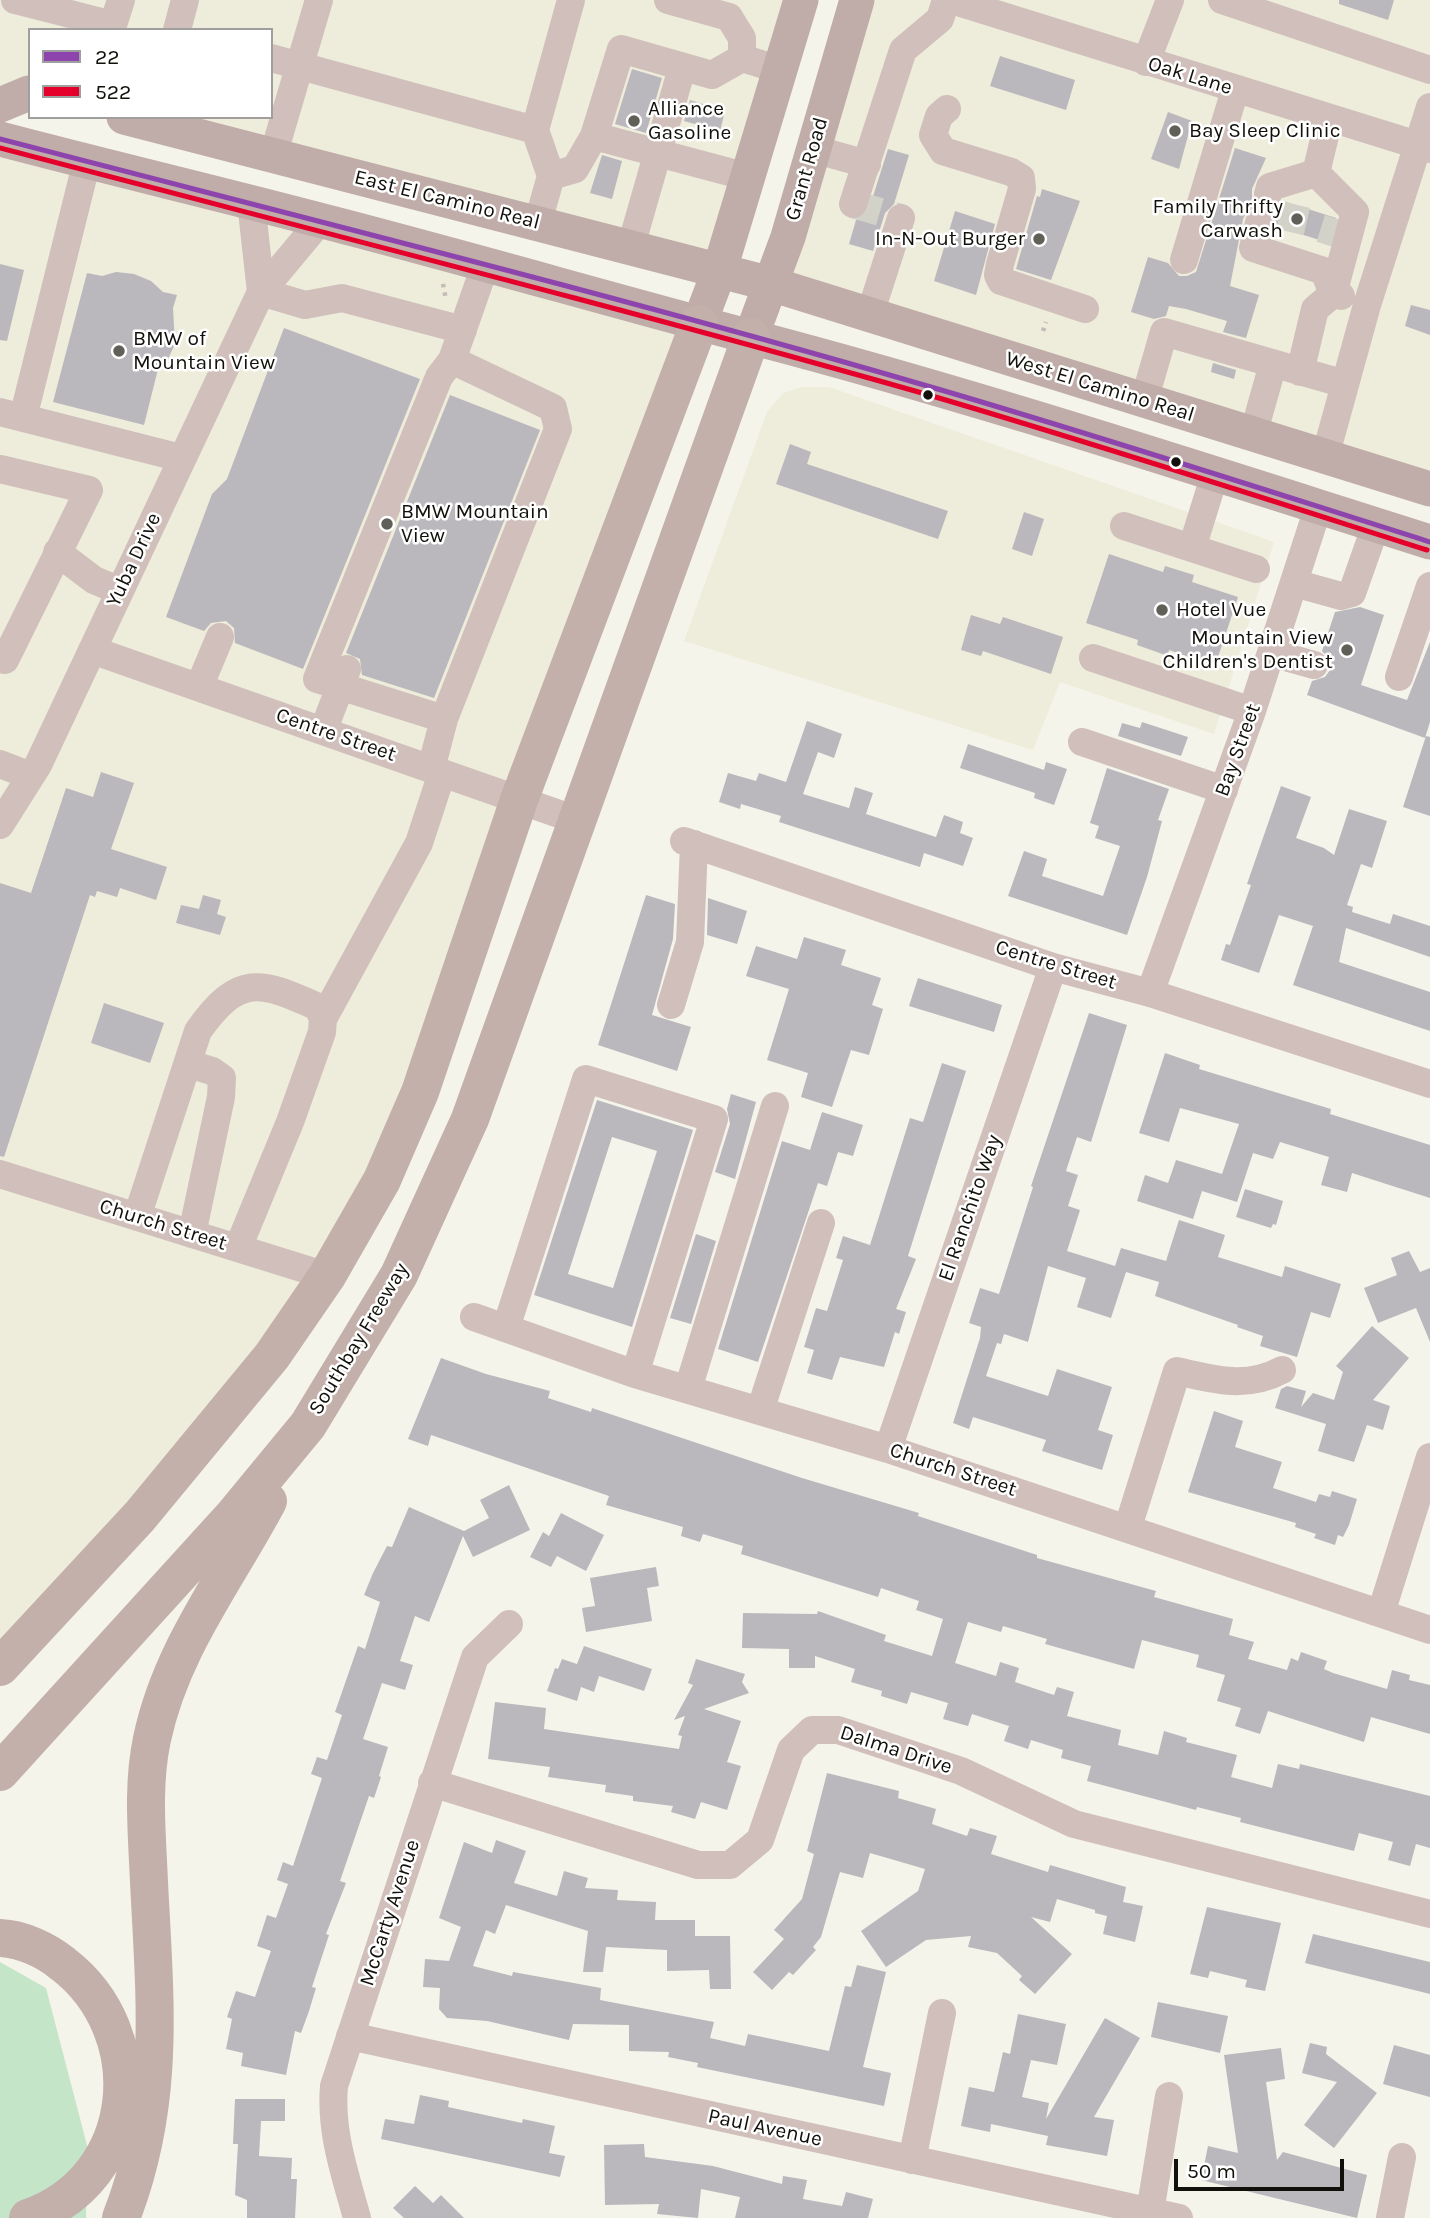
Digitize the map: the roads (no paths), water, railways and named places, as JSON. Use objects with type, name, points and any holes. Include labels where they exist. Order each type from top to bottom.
[{"type":"highway","points":[[0,1667],[140,1516],[272,1356],[327,1276],[382,1180],[420,1092],[519,800],[699,324]]},
{"type":"highway","name":"Southbay Freeway","points":[[0,1772],[233,1516],[307,1425],[389,1291],[429,1213],[470,1119],[751,337]]},
{"type":"highway","points":[[121,2218],[138,2176],[151,2104],[157,2047],[146,1801],[152,1738],[173,1671],[201,1611],[261,1513],[307,1425]]},
{"type":"highway","points":[[0,1938],[35,1947],[53,1956],[78,1975],[109,2020],[123,2067],[123,2099],[111,2143],[79,2189],[43,2211]]},
{"type":"main road","points":[[699,324],[720,269],[801,0]]},
{"type":"main road","name":"Grant Road","points":[[751,337],[771,284],[858,0]]},
{"type":"main road","points":[[0,85],[28,93]]},
{"type":"main road","points":[[0,105],[28,93]]},
{"type":"main road","name":"East El Camino Real","points":[[132,119],[771,284]]},
{"type":"main road","points":[[0,139],[321,220],[751,337],[1319,505],[1430,542]]},
{"type":"main road","points":[[38,149],[89,139],[249,178],[269,171],[273,156]]},
{"type":"main road","name":"West El Camino Real","points":[[771,284],[1325,457],[1428,484]]},
{"type":"street","points":[[15,0],[113,25],[121,0]]},
{"type":"street","points":[[178,28],[185,0]]},
{"type":"street","points":[[273,156],[318,0]]},
{"type":"street","points":[[538,222],[551,176],[535,130],[571,0]]},
{"type":"street","points":[[668,0],[729,17],[742,38],[742,58]]},
{"type":"street","points":[[853,204],[904,50],[940,19],[948,0]]},
{"type":"street","name":"Oak Lane","points":[[948,0],[1422,148]]},
{"type":"street","points":[[1146,62],[1170,0]]},
{"type":"street","points":[[1222,0],[1430,70]]},
{"type":"street","points":[[551,176],[575,169],[594,136],[621,48],[712,75],[742,58],[780,69]]},
{"type":"street","points":[[273,59],[535,130]]},
{"type":"street","points":[[631,246],[682,68]]},
{"type":"street","points":[[1184,260],[1235,90]]},
{"type":"street","points":[[1325,457],[1367,305],[1422,148],[1430,107]]},
{"type":"street","points":[[947,108],[939,116],[933,135],[943,151],[1011,172],[1021,178],[1022,189],[1000,264],[998,275],[1001,282],[1085,309]]},
{"type":"street","points":[[1329,119],[1316,173],[1332,215]]},
{"type":"street","points":[[594,136],[748,177]]},
{"type":"street","points":[[813,149],[867,164]]},
{"type":"street","points":[[87,161],[11,415],[181,458]]},
{"type":"street","points":[[1283,199],[1285,192],[1316,173]]},
{"type":"street","points":[[1299,251],[1355,212],[1316,173]]},
{"type":"street","points":[[251,202],[261,292],[304,305],[342,298],[463,330]]},
{"type":"street","points":[[870,314],[901,218]]},
{"type":"street","name":"Yuba Drive","points":[[0,825],[31,776],[261,292],[321,220]]},
{"type":"street","points":[[1299,251],[1367,305]]},
{"type":"street","points":[[1299,251],[1315,309],[1300,372]]},
{"type":"street","points":[[323,731],[334,678],[485,266]]},
{"type":"street","points":[[1144,401],[1164,332],[1345,384]]},
{"type":"street","points":[[1253,435],[1273,364]]},
{"type":"street","points":[[237,1248],[290,1122],[322,1032],[323,1019],[419,843],[436,771],[444,719],[558,429],[553,408],[446,369]]},
{"type":"street","points":[[0,469],[89,490],[5,660],[0,659]]},
{"type":"street","points":[[1192,548],[1215,474]]},
{"type":"street","name":"Bay Street","points":[[1150,993],[1252,711],[1319,505]]},
{"type":"street","points":[[1294,583],[1341,596],[1352,593],[1376,525]]},
{"type":"street","points":[[1124,526],[1256,569]]},
{"type":"street","points":[[57,552],[94,580],[120,590]]},
{"type":"street","points":[[1399,677],[1430,586]]},
{"type":"street","points":[[199,687],[220,637]]},
{"type":"street","name":"Centre Street","points":[[92,650],[579,821]]},
{"type":"street","points":[[1271,653],[1314,664]]},
{"type":"street","points":[[1093,658],[1252,711]]},
{"type":"street","points":[[334,678],[444,719]]},
{"type":"street","points":[[1082,741],[1224,789]]},
{"type":"street","points":[[0,764],[31,776]]},
{"type":"street","name":"Centre Street","points":[[671,1005],[690,942],[689,842],[1053,967],[1150,993],[1430,1084]]},
{"type":"street","name":"El Ranchito Way","points":[[888,1449],[1053,967]]},
{"type":"street","points":[[137,1217],[198,1031],[211,1013],[232,994],[252,986],[274,987],[318,1007],[323,1019]]},
{"type":"street","points":[[188,1064],[212,1071],[222,1078],[221,1097],[192,1234]]},
{"type":"street","points":[[506,1328],[586,1079],[714,1119],[635,1374]]},
{"type":"street","points":[[688,1390],[775,1106]]},
{"type":"street","name":"Church Street","points":[[0,1174],[327,1276]]},
{"type":"street","points":[[760,1411],[821,1223]]},
{"type":"street","name":"Church Street","points":[[474,1317],[635,1374],[888,1449],[1430,1630]]},
{"type":"street","points":[[1128,1527],[1177,1371],[1223,1383],[1270,1376],[1282,1370]]},
{"type":"street","points":[[1381,1613],[1430,1457]]},
{"type":"street","name":"McCarty Avenue","points":[[357,2218],[337,2142],[332,2110],[334,2086],[475,1657],[509,1624]]},
{"type":"street","name":"Dalma Drive","points":[[432,1783],[698,1865],[730,1865],[760,1840],[791,1750],[812,1730],[838,1730],[961,1771],[1074,1824],[1430,1914]]},
{"type":"street","points":[[912,2160],[942,2013]]},
{"type":"street","name":"Paul Avenue","points":[[350,2036],[1180,2218]]},
{"type":"street","points":[[1150,2212],[1169,2096]]},
{"type":"street","points":[[1390,2218],[1402,2157]]},
{"type":"tunnel","points":[[1290,232],[1297,202]]},
{"type":"tunnel","points":[[853,204],[901,218]]},
{"type":"tunnel","points":[[1330,246],[1339,217]]},
{"type":"place","name":"Alliance Gasoline","points":[[634,121]]},
{"type":"place","name":"Bay Sleep Clinic","points":[[1175,131]]},
{"type":"place","name":"Family Thrifty Carwash","points":[[1297,219]]},
{"type":"place","name":"In-N-Out Burger","points":[[1039,239]]},
{"type":"place","name":"BMW of Mountain View","points":[[119,351]]},
{"type":"place","name":"BMW Mountain View","points":[[387,524]]},
{"type":"place","name":"Hotel Vue","points":[[1162,610]]},
{"type":"place","name":"Mountain View Children's Dentist","points":[[1347,650]]}]
